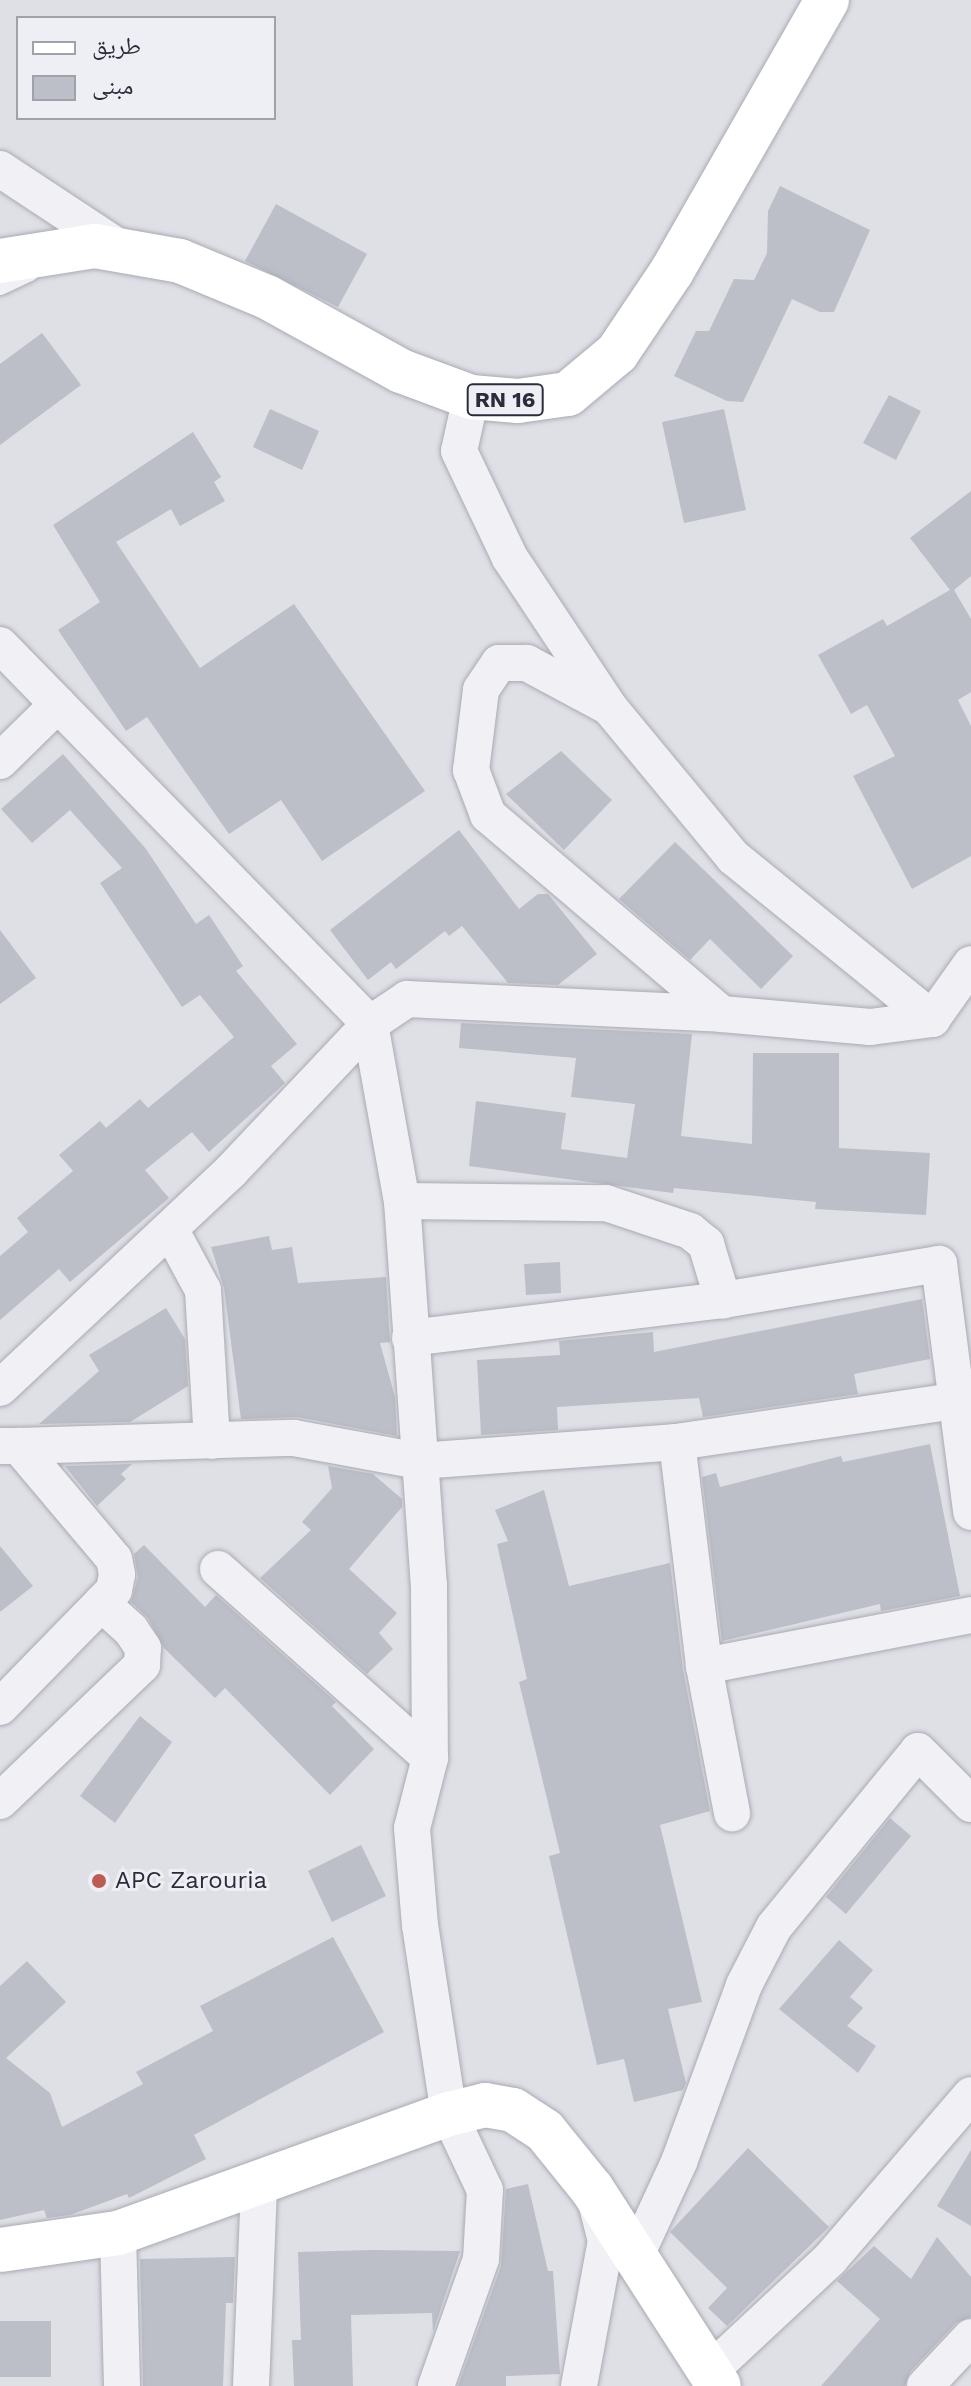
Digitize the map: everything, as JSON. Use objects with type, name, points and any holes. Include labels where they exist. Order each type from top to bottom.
[{"type":"main road","name":"RN 16","points":[[0,261],[74,250],[120,248],[180,261],[267,297],[401,371],[471,397],[518,401],[568,394],[617,353],[672,271],[827,0]]},
{"type":"main road","points":[[0,2250],[118,2233],[259,2186],[449,2114],[485,2105],[513,2110],[545,2131],[592,2189],[637,2253],[714,2379]]},
{"type":"street","points":[[0,169],[120,248]]},
{"type":"street","points":[[471,397],[459,451],[510,558],[609,707],[733,857],[932,1019]]},
{"type":"street","points":[[0,645],[370,1024],[402,1201],[429,1585],[430,1758],[412,1828],[420,1925],[449,2114],[485,2190],[481,2259],[436,2386]]},
{"type":"street","points":[[609,707],[527,663],[499,663],[481,690],[471,770],[488,815],[722,1014]]},
{"type":"street","points":[[0,761],[58,704]]},
{"type":"street","points":[[0,1388],[170,1229],[370,1024],[407,999],[722,1014],[870,1027],[932,1019],[971,964]]},
{"type":"street","points":[[402,1201],[606,1203],[690,1231],[706,1244],[723,1300]]},
{"type":"street","points":[[170,1229],[203,1290],[212,1441]]},
{"type":"street","points":[[410,1338],[723,1300],[939,1264],[971,1512]]},
{"type":"street","points":[[10,1446],[294,1438],[419,1461],[677,1442],[956,1401]]},
{"type":"street","points":[[677,1442],[704,1666],[732,1813]]},
{"type":"street","points":[[0,1707],[114,1590],[114,1559],[10,1446]]},
{"type":"street","points":[[218,1569],[430,1758]]},
{"type":"street","points":[[0,1801],[142,1665],[143,1648],[131,1630],[101,1603]]},
{"type":"street","points":[[704,1666],[971,1615]]},
{"type":"street","points":[[637,2253],[679,2162],[734,2007],[774,1927],[918,1751],[971,1804]]},
{"type":"street","points":[[714,2379],[830,2259],[971,2095]]},
{"type":"street","points":[[251,2386],[259,2186]]},
{"type":"street","points":[[579,2386],[606,2241],[592,2189]]},
{"type":"street","points":[[118,2233],[122,2386]]},
{"type":"street","points":[[925,2386],[971,2337]]},
{"type":"lane","points":[[0,286],[74,250]]},
{"type":"building","points":[[780,186],[870,230],[834,312],[820,312],[792,299],[743,402],[727,401],[674,376],[696,331],[709,331],[734,279],[754,280],[767,253],[768,211]]},
{"type":"building","points":[[276,204],[367,254],[338,307],[245,261]]},
{"type":"building","points":[[42,333],[81,385],[0,445],[0,364]]},
{"type":"building","points":[[889,395],[921,411],[896,460],[863,443]]},
{"type":"building","points":[[270,409],[319,431],[302,470],[253,447]]},
{"type":"building","points":[[724,409],[746,510],[684,523],[662,422]]},
{"type":"building","points":[[193,432],[221,477],[214,482],[225,501],[180,526],[171,509],[116,542],[200,668],[294,604],[425,791],[322,861],[281,800],[229,834],[147,717],[126,731],[58,630],[100,602],[53,525]]},
{"type":"building","points":[[971,491],[971,576],[954,590],[971,619],[971,692],[958,700],[971,726],[971,856],[912,889],[853,776],[895,756],[867,705],[851,714],[818,655],[883,619],[887,626],[950,590],[910,538]]},
{"type":"building","points":[[561,751],[612,800],[564,850],[506,794]]},
{"type":"building","points":[[63,754],[146,849],[196,924],[209,915],[243,966],[236,971],[297,1044],[271,1066],[285,1083],[209,1152],[192,1132],[145,1170],[169,1198],[70,1282],[59,1269],[0,1320],[0,1256],[28,1232],[17,1218],[73,1171],[59,1155],[100,1121],[106,1128],[140,1099],[148,1108],[234,1037],[200,995],[182,1007],[100,883],[122,868],[70,810],[32,843],[1,809]]},
{"type":"building","points":[[459,830],[519,909],[538,894],[548,894],[597,954],[558,985],[508,983],[462,926],[449,936],[445,931],[396,969],[391,962],[368,980],[330,930]]},
{"type":"building","points":[[675,842],[793,956],[761,989],[710,939],[690,960],[619,899]]},
{"type":"building","points":[[0,930],[36,978],[0,1004]]},
{"type":"building","points":[[461,1023],[692,1034],[681,1136],[752,1144],[753,1053],[839,1053],[839,1148],[930,1153],[926,1215],[815,1209],[816,1202],[674,1188],[673,1193],[469,1166],[476,1101],[566,1113],[561,1149],[627,1158],[635,1104],[571,1097],[576,1058],[459,1048]]},
{"type":"building","points":[[269,1236],[272,1250],[292,1247],[298,1283],[386,1277],[390,1342],[380,1343],[395,1397],[397,1436],[297,1417],[241,1419],[224,1288],[211,1247]]},
{"type":"building","points":[[560,1262],[561,1293],[526,1295],[524,1264]]},
{"type":"building","points":[[922,1299],[930,1359],[854,1374],[858,1394],[703,1417],[699,1398],[557,1407],[558,1430],[481,1435],[477,1360],[560,1355],[559,1341],[653,1332],[654,1352]]},
{"type":"building","points":[[166,1308],[185,1339],[188,1386],[130,1422],[39,1424],[99,1371],[89,1355]]},
{"type":"building","points":[[930,1444],[960,1596],[881,1611],[880,1604],[722,1641],[702,1477],[716,1473],[720,1487],[841,1456],[843,1462]]},
{"type":"building","points":[[132,1464],[121,1474],[126,1479],[97,1506],[65,1466]]},
{"type":"building","points":[[328,1466],[373,1474],[402,1499],[402,1507],[349,1569],[397,1613],[379,1633],[393,1649],[367,1674],[260,1578],[311,1530],[302,1522],[332,1488]]},
{"type":"building","points":[[544,1490],[569,1586],[670,1563],[683,1670],[710,1811],[660,1825],[702,2002],[668,2009],[686,2083],[683,2090],[634,2102],[624,2059],[597,2065],[549,1856],[560,1853],[519,1682],[527,1679],[497,1544],[508,1541],[495,1510]]},
{"type":"building","points":[[144,1545],[205,1607],[216,1595],[336,1702],[332,1706],[374,1749],[330,1795],[225,1688],[215,1698],[164,1648],[148,1618],[131,1602],[138,1577],[134,1554]]},
{"type":"building","points":[[0,1546],[33,1586],[0,1612]]},
{"type":"building","points":[[140,1716],[172,1742],[115,1823],[80,1796]]},
{"type":"building","points":[[890,1818],[911,1836],[846,1914],[826,1897]]},
{"type":"building","points":[[361,1845],[386,1896],[332,1922],[308,1871]]},
{"type":"building","points":[[333,1937],[384,2032],[194,2135],[206,2159],[129,2198],[127,2194],[70,2215],[47,2218],[44,2210],[0,2220],[0,1986],[27,1961],[66,2002],[6,2058],[50,2093],[62,2127],[143,2084],[136,2072],[213,2031],[200,2006]]},
{"type":"building","points":[[839,1940],[873,1970],[850,1997],[863,2008],[847,2026],[876,2046],[858,2073],[779,2009]]},
{"type":"building","points":[[748,2148],[829,2227],[727,2326],[708,2308],[727,2288],[670,2232]]},
{"type":"building","points":[[971,2150],[971,2226],[937,2206]]},
{"type":"building","points":[[528,2184],[548,2271],[553,2271],[560,2374],[506,2376],[506,2386],[458,2386],[501,2266],[506,2189]]},
{"type":"building","points":[[937,2237],[971,2277],[971,2317],[956,2323],[910,2372],[905,2386],[821,2386],[880,2319],[837,2281],[874,2246],[911,2279]]},
{"type":"building","points":[[460,2251],[433,2332],[432,2313],[351,2315],[353,2386],[294,2386],[292,2340],[301,2340],[298,2252]]},
{"type":"building","points":[[235,2257],[233,2303],[226,2303],[223,2386],[143,2386],[140,2259]]},
{"type":"building","points":[[0,2321],[51,2321],[51,2377],[0,2377]]},
{"type":"place","name":"APC Zarouria","points":[[99,1881]]}]
